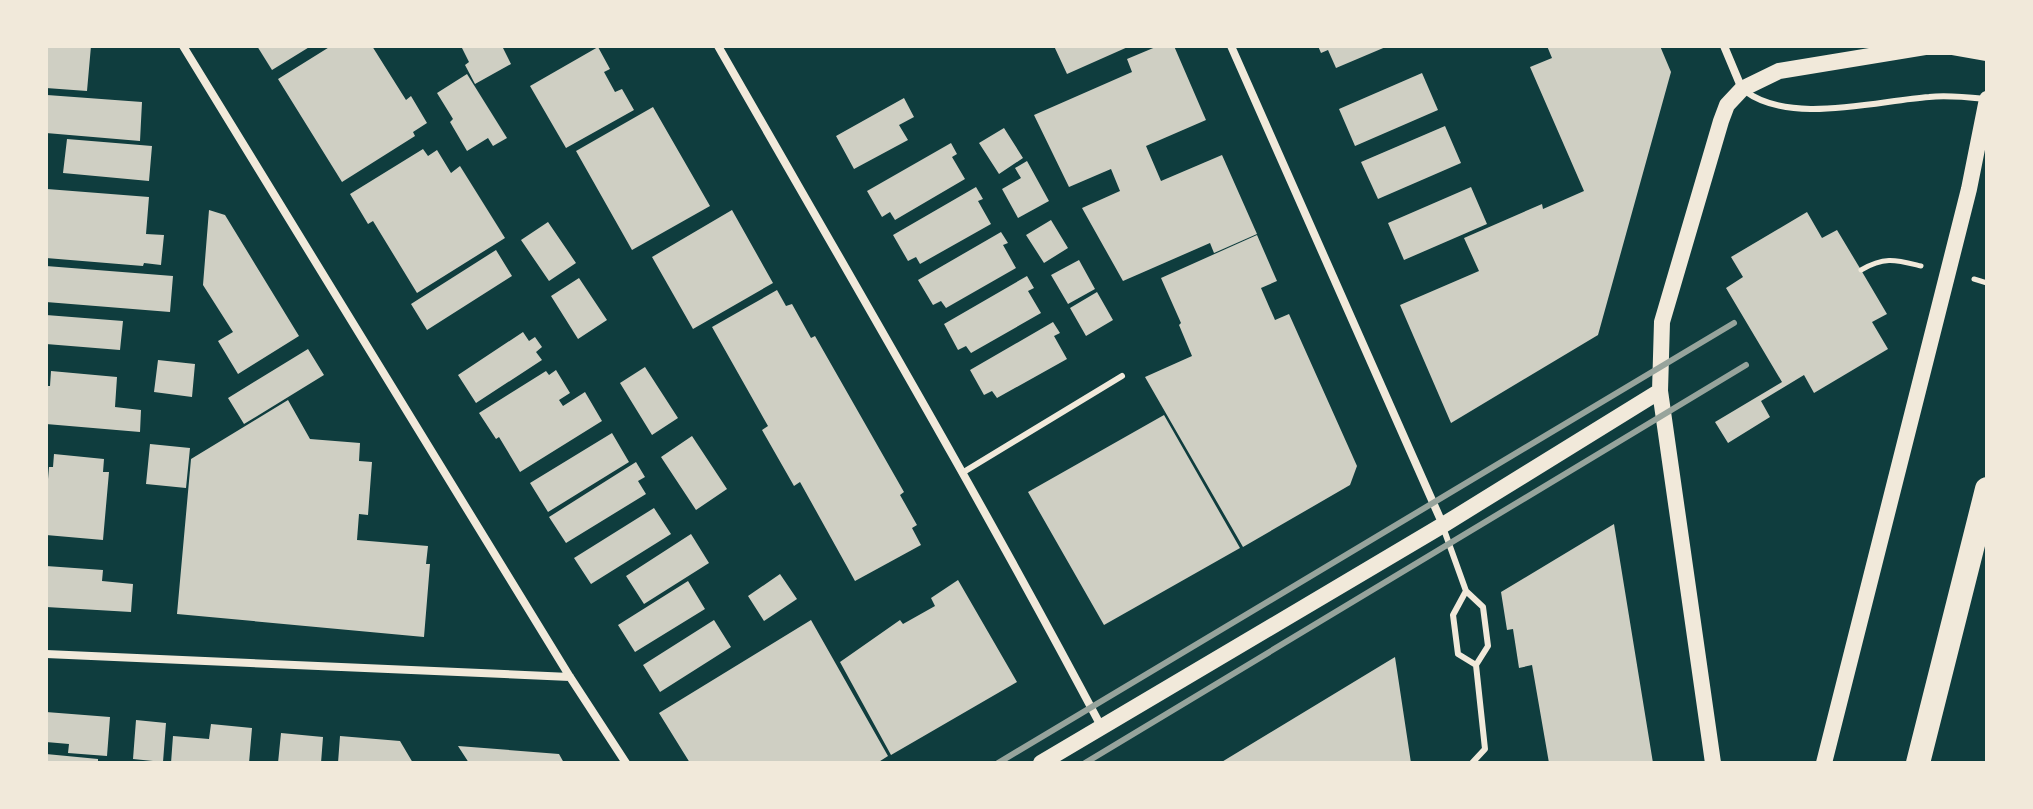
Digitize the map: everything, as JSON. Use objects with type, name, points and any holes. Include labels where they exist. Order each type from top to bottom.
[{"type":"highway","points":[[1918,763],[1987,489]]},
{"type":"main road","points":[[1713,763],[1660,391],[1662,322],[1727,105],[1742,89],[1779,71],[1908,49],[1953,47],[1987,53]]},
{"type":"main road","points":[[1824,763],[1965,203],[1987,99]]},
{"type":"main road","points":[[1041,763],[1443,525],[1660,391]]},
{"type":"street","points":[[183,46],[570,677],[626,763]]},
{"type":"street","points":[[718,46],[962,473],[1102,728]]},
{"type":"street","points":[[1231,46],[1443,525]]},
{"type":"street","points":[[1724,46],[1742,89]]},
{"type":"street","points":[[46,654],[570,677]]},
{"type":"lane","points":[[1742,89],[1775,106],[1807,110],[1928,97],[1987,99]]},
{"type":"lane","points":[[962,473],[1122,376]]},
{"type":"lane","points":[[1443,525],[1466,591],[1483,607],[1488,646],[1476,665],[1485,749],[1472,763]]},
{"type":"lane","points":[[1466,591],[1453,615],[1458,654],[1476,665]]},
{"type":"building","points":[[48,46],[91,46],[87,91],[46,88]]},
{"type":"building","points":[[257,46],[311,46],[272,70]]},
{"type":"building","points":[[331,46],[372,46],[406,100],[411,96],[427,123],[413,132],[415,136],[342,182],[278,79]]},
{"type":"building","points":[[461,46],[502,46],[511,64],[475,84],[465,65],[469,62]]},
{"type":"building","points":[[1054,46],[1130,46],[1067,74]]},
{"type":"building","points":[[1158,46],[1174,46],[1206,120],[1146,146],[1161,181],[1222,155],[1257,234],[1214,253],[1210,243],[1123,281],[1082,208],[1120,191],[1111,169],[1069,187],[1034,115],[1132,72],[1127,59]]},
{"type":"building","points":[[1318,46],[1388,46],[1336,68],[1328,50],[1321,53]]},
{"type":"building","points":[[1547,46],[1660,46],[1671,72],[1598,335],[1451,423],[1400,305],[1479,271],[1464,238],[1542,204],[1543,209],[1584,191],[1530,67],[1552,58]]},
{"type":"building","points":[[598,47],[610,69],[604,72],[615,92],[622,89],[634,110],[566,148],[530,86]]},
{"type":"building","points":[[1422,73],[1438,110],[1355,146],[1339,109]]},
{"type":"building","points":[[467,74],[507,138],[493,146],[488,138],[467,151],[437,93]]},
{"type":"building","points":[[47,95],[142,102],[140,141],[46,133]]},
{"type":"building","points":[[904,98],[914,117],[899,125],[908,140],[854,169],[836,136]]},
{"type":"building","points":[[653,107],[710,206],[632,250],[576,151]]},
{"type":"building","points":[[1445,126],[1461,163],[1378,199],[1361,162]]},
{"type":"building","points":[[1004,128],[1023,158],[999,174],[979,143]]},
{"type":"building","points":[[67,139],[152,146],[149,181],[63,173]]},
{"type":"building","points":[[951,143],[957,154],[952,157],[965,179],[895,220],[890,212],[882,217],[867,191]]},
{"type":"building","points":[[423,149],[428,156],[437,150],[451,173],[460,166],[505,238],[417,293],[373,221],[368,224],[350,194]]},
{"type":"building","points":[[1027,161],[1049,201],[1018,218],[1002,189],[1021,178],[1015,168]]},
{"type":"building","points":[[976,187],[983,199],[978,201],[991,224],[920,264],[916,257],[908,261],[893,235]]},
{"type":"building","points":[[1471,187],[1487,224],[1404,260],[1388,223]]},
{"type":"building","points":[[47,189],[149,197],[146,234],[164,235],[161,265],[46,258]]},
{"type":"building","points":[[209,210],[225,215],[299,336],[238,374],[218,341],[233,332],[203,285]]},
{"type":"building","points":[[732,210],[773,283],[693,329],[652,257]]},
{"type":"building","points":[[1807,212],[1822,238],[1837,230],[1861,270],[1887,314],[1872,322],[1888,349],[1814,393],[1804,375],[1761,401],[1770,417],[1728,443],[1715,422],[1782,382],[1726,288],[1743,277],[1731,257]]},
{"type":"building","points":[[1051,220],[1068,248],[1044,263],[1026,235]]},
{"type":"building","points":[[548,222],[576,263],[549,281],[521,240]]},
{"type":"building","points":[[1001,232],[1008,243],[1003,245],[1016,268],[946,308],[941,301],[933,305],[918,280]]},
{"type":"building","points":[[1257,235],[1277,281],[1261,288],[1275,320],[1289,314],[1357,466],[1350,485],[1243,547],[1145,377],[1192,356],[1161,278]]},
{"type":"building","points":[[496,250],[512,276],[427,330],[411,304]]},
{"type":"building","points":[[1079,260],[1095,289],[1068,304],[1051,275]]},
{"type":"building","points":[[46,266],[173,276],[170,312],[46,302]]},
{"type":"building","points":[[1027,276],[1034,288],[1028,291],[1041,313],[971,353],[966,346],[958,350],[944,324]]},
{"type":"building","points":[[579,278],[607,320],[578,339],[551,296]]},
{"type":"building","points":[[777,290],[786,306],[792,304],[811,338],[815,336],[904,492],[900,495],[917,525],[912,528],[921,545],[855,581],[800,482],[794,486],[762,430],[768,426],[712,327]]},
{"type":"building","points":[[1097,292],[1113,320],[1086,336],[1070,308]]},
{"type":"building","points":[[46,315],[123,321],[120,350],[46,344]]},
{"type":"building","points":[[1053,322],[1060,333],[1054,336],[1067,359],[997,398],[992,391],[984,395],[970,370]]},
{"type":"building","points":[[523,332],[529,341],[535,337],[542,347],[536,352],[542,360],[476,403],[458,375]]},
{"type":"building","points":[[308,349],[324,375],[244,424],[228,398]]},
{"type":"building","points":[[158,360],[195,364],[192,397],[154,392]]},
{"type":"building","points":[[645,367],[678,418],[652,435],[620,383]]},
{"type":"building","points":[[556,370],[570,393],[559,400],[563,406],[585,392],[602,421],[520,472],[499,437],[496,439],[479,413],[546,371],[549,375]]},
{"type":"building","points":[[51,371],[117,377],[115,407],[141,410],[140,432],[46,424],[46,386],[50,386]]},
{"type":"building","points":[[288,400],[310,439],[360,443],[359,461],[372,462],[368,515],[359,514],[357,540],[428,546],[426,564],[430,564],[424,637],[177,614],[191,459]]},
{"type":"building","points":[[1164,415],[1240,548],[1104,625],[1028,492]]},
{"type":"building","points":[[612,433],[629,462],[548,512],[530,483]]},
{"type":"building","points":[[692,436],[727,489],[696,510],[661,457]]},
{"type":"building","points":[[150,444],[190,448],[186,488],[146,484]]},
{"type":"building","points":[[54,454],[104,459],[103,472],[109,472],[103,540],[46,535],[49,467],[53,467]]},
{"type":"building","points":[[636,462],[645,477],[638,481],[646,494],[566,543],[549,517]]},
{"type":"building","points":[[654,508],[671,534],[591,584],[574,558]]},
{"type":"building","points":[[1614,524],[1653,763],[1549,763],[1532,665],[1519,668],[1513,629],[1507,630],[1501,592]]},
{"type":"building","points":[[691,534],[709,563],[644,604],[626,576]]},
{"type":"building","points":[[46,566],[103,570],[102,581],[133,584],[131,612],[46,607]]},
{"type":"building","points":[[780,574],[797,599],[764,621],[748,596]]},
{"type":"building","points":[[958,580],[1017,682],[891,755],[840,662],[900,620],[903,624],[935,606],[931,598]]},
{"type":"building","points":[[688,581],[705,609],[635,652],[618,625]]},
{"type":"building","points":[[714,620],[731,647],[660,692],[643,665]]},
{"type":"building","points":[[811,620],[888,756],[877,763],[690,763],[659,713]]},
{"type":"building","points":[[1395,657],[1411,763],[1220,763]]},
{"type":"building","points":[[46,712],[110,717],[107,756],[68,753],[69,744],[46,742]]},
{"type":"building","points":[[136,720],[166,723],[163,762],[133,759]]},
{"type":"building","points":[[211,724],[252,728],[249,763],[171,763],[173,736],[209,739]]},
{"type":"building","points":[[281,733],[323,737],[321,763],[278,763]]},
{"type":"building","points":[[340,736],[400,741],[413,763],[338,763]]},
{"type":"building","points":[[458,746],[559,754],[564,763],[469,763]]},
{"type":"building","points":[[46,754],[98,759],[98,763],[46,763]]},
{"type":"railway","points":[[998,763],[1734,323]]},
{"type":"railway","points":[[1085,763],[1746,365]]}]
